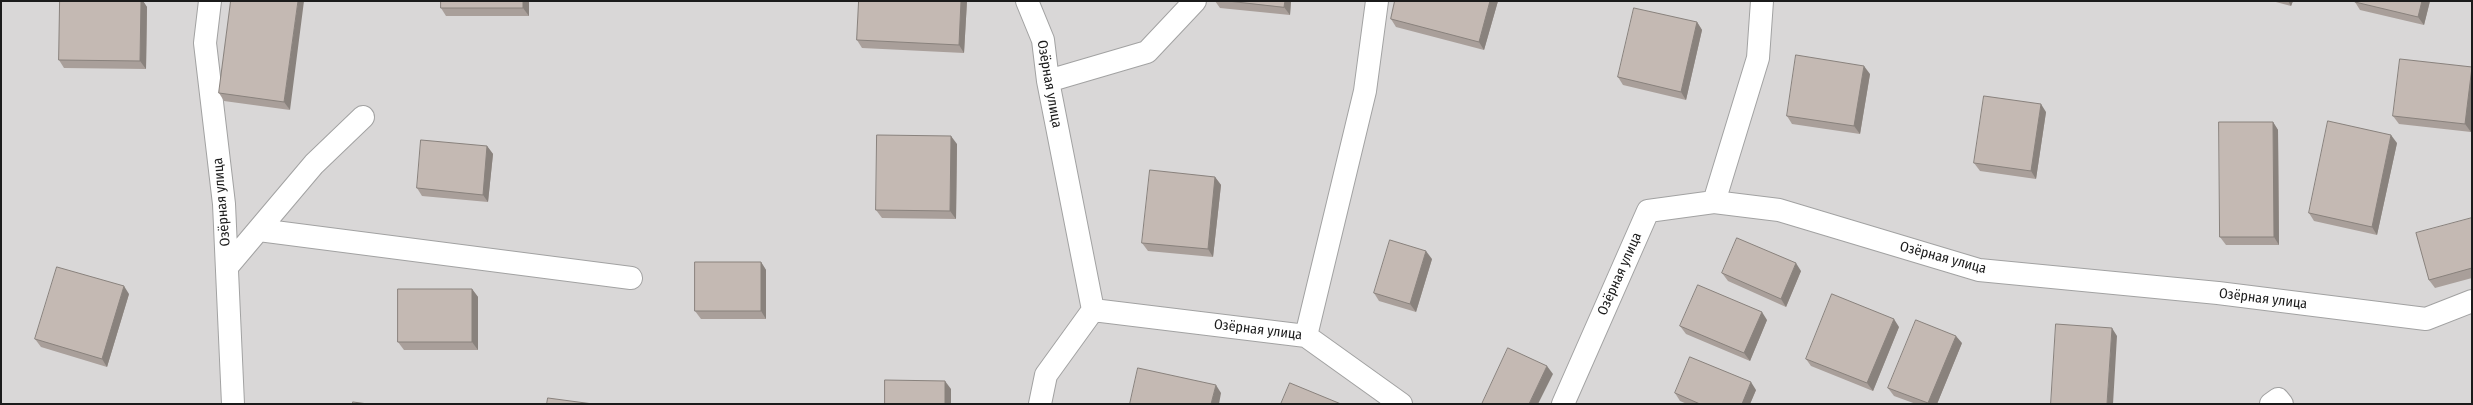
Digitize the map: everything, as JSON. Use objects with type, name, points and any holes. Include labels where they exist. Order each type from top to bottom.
[{"type":"street","name":"Озёрная улица","points":[[210,1],[205,43],[224,204],[233,404]]},
{"type":"street","name":"Озёрная улица","points":[[1027,1],[1043,40],[1048,81],[1093,310],[1306,336],[1401,404]]},
{"type":"street","points":[[1048,81],[1147,52],[1196,1]]},
{"type":"street","points":[[1306,336],[1365,91],[1377,1]]},
{"type":"street","points":[[1714,202],[1758,58],[1762,1]]},
{"type":"street","points":[[227,267],[314,164],[363,116]]},
{"type":"street","name":"Озёрная улица","points":[[1563,404],[1648,211],[1714,202],[1779,210],[1979,270],[2218,293],[2426,319],[2472,301]]},
{"type":"street","points":[[259,230],[631,278]]},
{"type":"street","points":[[1040,404],[1046,375],[1093,310]]},
{"type":"street","points":[[2271,404],[2278,399],[2282,404]]},
{"type":"shaded area","points":[[1,1],[2472,1],[2472,404],[1,404]]},
{"type":"building","points":[[60,1],[141,1],[140,61],[59,60]]},
{"type":"building","points":[[231,1],[298,1],[284,102],[219,93]]},
{"type":"building","points":[[441,1],[523,1],[523,8],[441,8]]},
{"type":"building","points":[[859,1],[961,1],[959,45],[857,40]]},
{"type":"building","points":[[1228,1],[1285,1],[1284,7]]},
{"type":"building","points":[[1395,1],[1490,1],[1479,42],[1391,19]]},
{"type":"building","points":[[2355,1],[2422,1],[2418,17]]},
{"type":"building","points":[[1634,8],[1697,22],[1681,92],[1618,77]]},
{"type":"building","points":[[1796,55],[1864,66],[1854,126],[1787,116]]},
{"type":"building","points":[[2400,59],[2472,67],[2465,124],[2393,116]]},
{"type":"building","points":[[1984,96],[2041,104],[2031,171],[1974,163]]},
{"type":"building","points":[[2328,121],[2391,135],[2372,227],[2309,213]]},
{"type":"building","points":[[2219,122],[2273,122],[2274,237],[2220,237]]},
{"type":"building","points":[[877,135],[951,136],[950,211],[876,210]]},
{"type":"building","points":[[421,140],[487,146],[483,195],[417,188]]},
{"type":"building","points":[[1150,170],[1215,177],[1208,249],[1142,243]]},
{"type":"building","points":[[2472,218],[2472,268],[2429,280],[2416,233]]},
{"type":"building","points":[[1737,238],[1796,263],[1781,299],[1722,273]]},
{"type":"building","points":[[1390,240],[1426,251],[1410,304],[1374,293]]},
{"type":"building","points":[[695,262],[761,262],[761,311],[695,311]]},
{"type":"building","points":[[57,267],[124,286],[102,359],[35,339]]},
{"type":"building","points":[[1698,285],[1762,312],[1744,353],[1680,326]]},
{"type":"building","points":[[398,289],[472,289],[472,342],[398,342]]},
{"type":"building","points":[[1832,294],[1894,319],[1867,383],[1806,359]]},
{"type":"building","points":[[1916,320],[1956,336],[1928,403],[1888,388]]},
{"type":"building","points":[[2056,324],[2112,328],[2107,404],[2051,404]]},
{"type":"building","points":[[1508,348],[1547,366],[1529,404],[1482,404]]},
{"type":"building","points":[[1690,357],[1751,382],[1742,404],[1700,404],[1675,393]]},
{"type":"building","points":[[1138,368],[1216,385],[1211,404],[1130,404]]},
{"type":"building","points":[[885,380],[945,381],[945,404],[885,404]]},
{"type":"building","points":[[1290,383],[1341,404],[1281,404]]},
{"type":"building","points":[[548,398],[593,404],[547,404]]},
{"type":"building","points":[[353,402],[368,404],[353,404]]}]
